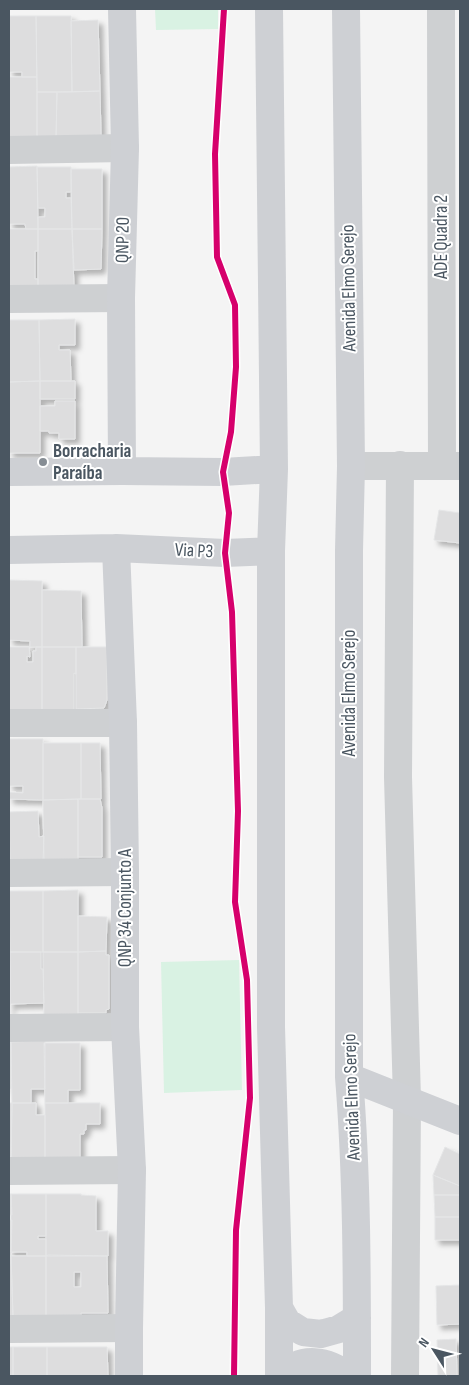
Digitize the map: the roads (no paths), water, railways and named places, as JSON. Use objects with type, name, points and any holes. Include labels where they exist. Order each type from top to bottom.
[{"type":"main road","name":"QNP 20","points":[[122,9],[125,148],[121,298],[122,471]]},
{"type":"main road","points":[[269,9],[274,469],[271,551],[271,1027],[279,1308],[278,1376]]},
{"type":"main road","name":"Avenida Elmo Serejo","points":[[346,9],[350,466],[348,551],[349,1077],[353,1128],[357,1376]]},
{"type":"main road","points":[[9,472],[224,472],[274,469]]},
{"type":"main road","points":[[9,550],[116,548]]},
{"type":"main road","name":"Via P3","points":[[116,548],[225,553],[271,551]]},
{"type":"main road","name":"QNP 34 Conjunto A","points":[[116,548],[123,723],[125,1027],[132,1170],[128,1328],[129,1376]]},
{"type":"main road","points":[[349,1077],[460,1121]]},
{"type":"main road","points":[[279,1308],[287,1322],[303,1332],[321,1334],[339,1330],[357,1318]]},
{"type":"main road","points":[[283,1376],[288,1370],[306,1362],[324,1362],[341,1370],[347,1376]]},
{"type":"street","name":"ADE Quadra 2","points":[[350,466],[451,466],[441,9]]},
{"type":"street","points":[[9,150],[125,148]]},
{"type":"street","points":[[9,299],[121,298]]},
{"type":"street","points":[[400,465],[398,776],[407,1100],[405,1376]]},
{"type":"street","points":[[9,723],[123,723]]},
{"type":"street","points":[[9,874],[125,872]]},
{"type":"street","points":[[9,1028],[125,1027]]},
{"type":"street","points":[[9,1171],[132,1170]]},
{"type":"street","points":[[9,1329],[128,1328]]},
{"type":"place","name":"Borracharia Paraíba","points":[[43,462]]}]
